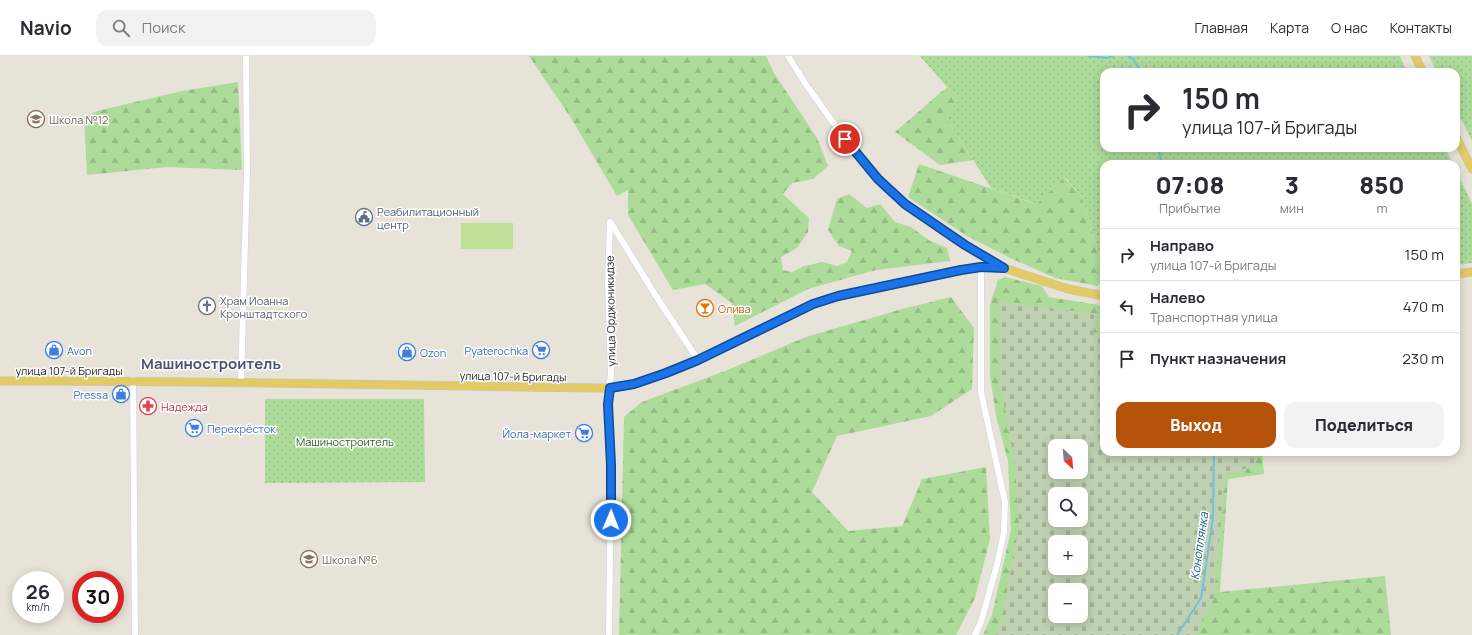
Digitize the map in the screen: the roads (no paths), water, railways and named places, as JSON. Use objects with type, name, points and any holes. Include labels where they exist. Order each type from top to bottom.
[{"type":"main road","points":[[1416,56],[1421,68]]},
{"type":"main road","points":[[1460,145],[1472,169]]},
{"type":"main road","name":"улица 107-й Бригады","points":[[0,381],[133,380],[610,388],[652,379],[698,360],[813,304],[846,294],[961,270],[981,267],[1004,268],[1068,289],[1100,295]]},
{"type":"main road","points":[[1460,274],[1472,272]]},
{"type":"street","points":[[241,383],[247,172],[246,56]]},
{"type":"street","points":[[788,56],[807,86],[845,139],[891,192],[905,204],[965,245],[1004,268]]},
{"type":"street","name":"улица Орджоникидзе","points":[[609,635],[611,465],[608,404],[611,373],[608,282],[610,222],[698,360]]},
{"type":"street","points":[[975,635],[981,622],[998,565],[1004,532],[1005,502],[981,392],[981,267]]},
{"type":"street","points":[[133,380],[135,635]]},
{"type":"waterway","name":"Коноплянка","points":[[1088,56],[1107,58],[1113,56]]},
{"type":"waterway","name":"Коноплянка","points":[[1128,56],[1133,59],[1139,68]]},
{"type":"waterway","name":"Коноплянка","points":[[1159,152],[1161,160]]},
{"type":"waterway","name":"Коноплянка","points":[[1177,635],[1201,598],[1213,518],[1214,456]]},
{"type":"place","name":"Школа №12","points":[[36,119]]},
{"type":"place","name":"Реабилитационный центр","points":[[364,217]]},
{"type":"place","name":"Храм Иоанна Кронштадтского","points":[[207,306]]},
{"type":"place","name":"Олива","points":[[705,308]]},
{"type":"place","name":"Avon","points":[[54,350]]},
{"type":"place","name":"Pyaterochka","points":[[541,350]]},
{"type":"place","name":"Ozon","points":[[407,352]]},
{"type":"place","name":"Pressa","points":[[121,394]]},
{"type":"place","name":"Надежда","points":[[148,406]]},
{"type":"place","name":"Перекрёсток","points":[[194,428]]},
{"type":"place","name":"Йола-маркет","points":[[584,433]]},
{"type":"place","name":"Школа №6","points":[[309,559]]},
{"type":"district","name":"Машиностроитель","points":[[211,363]]}]
